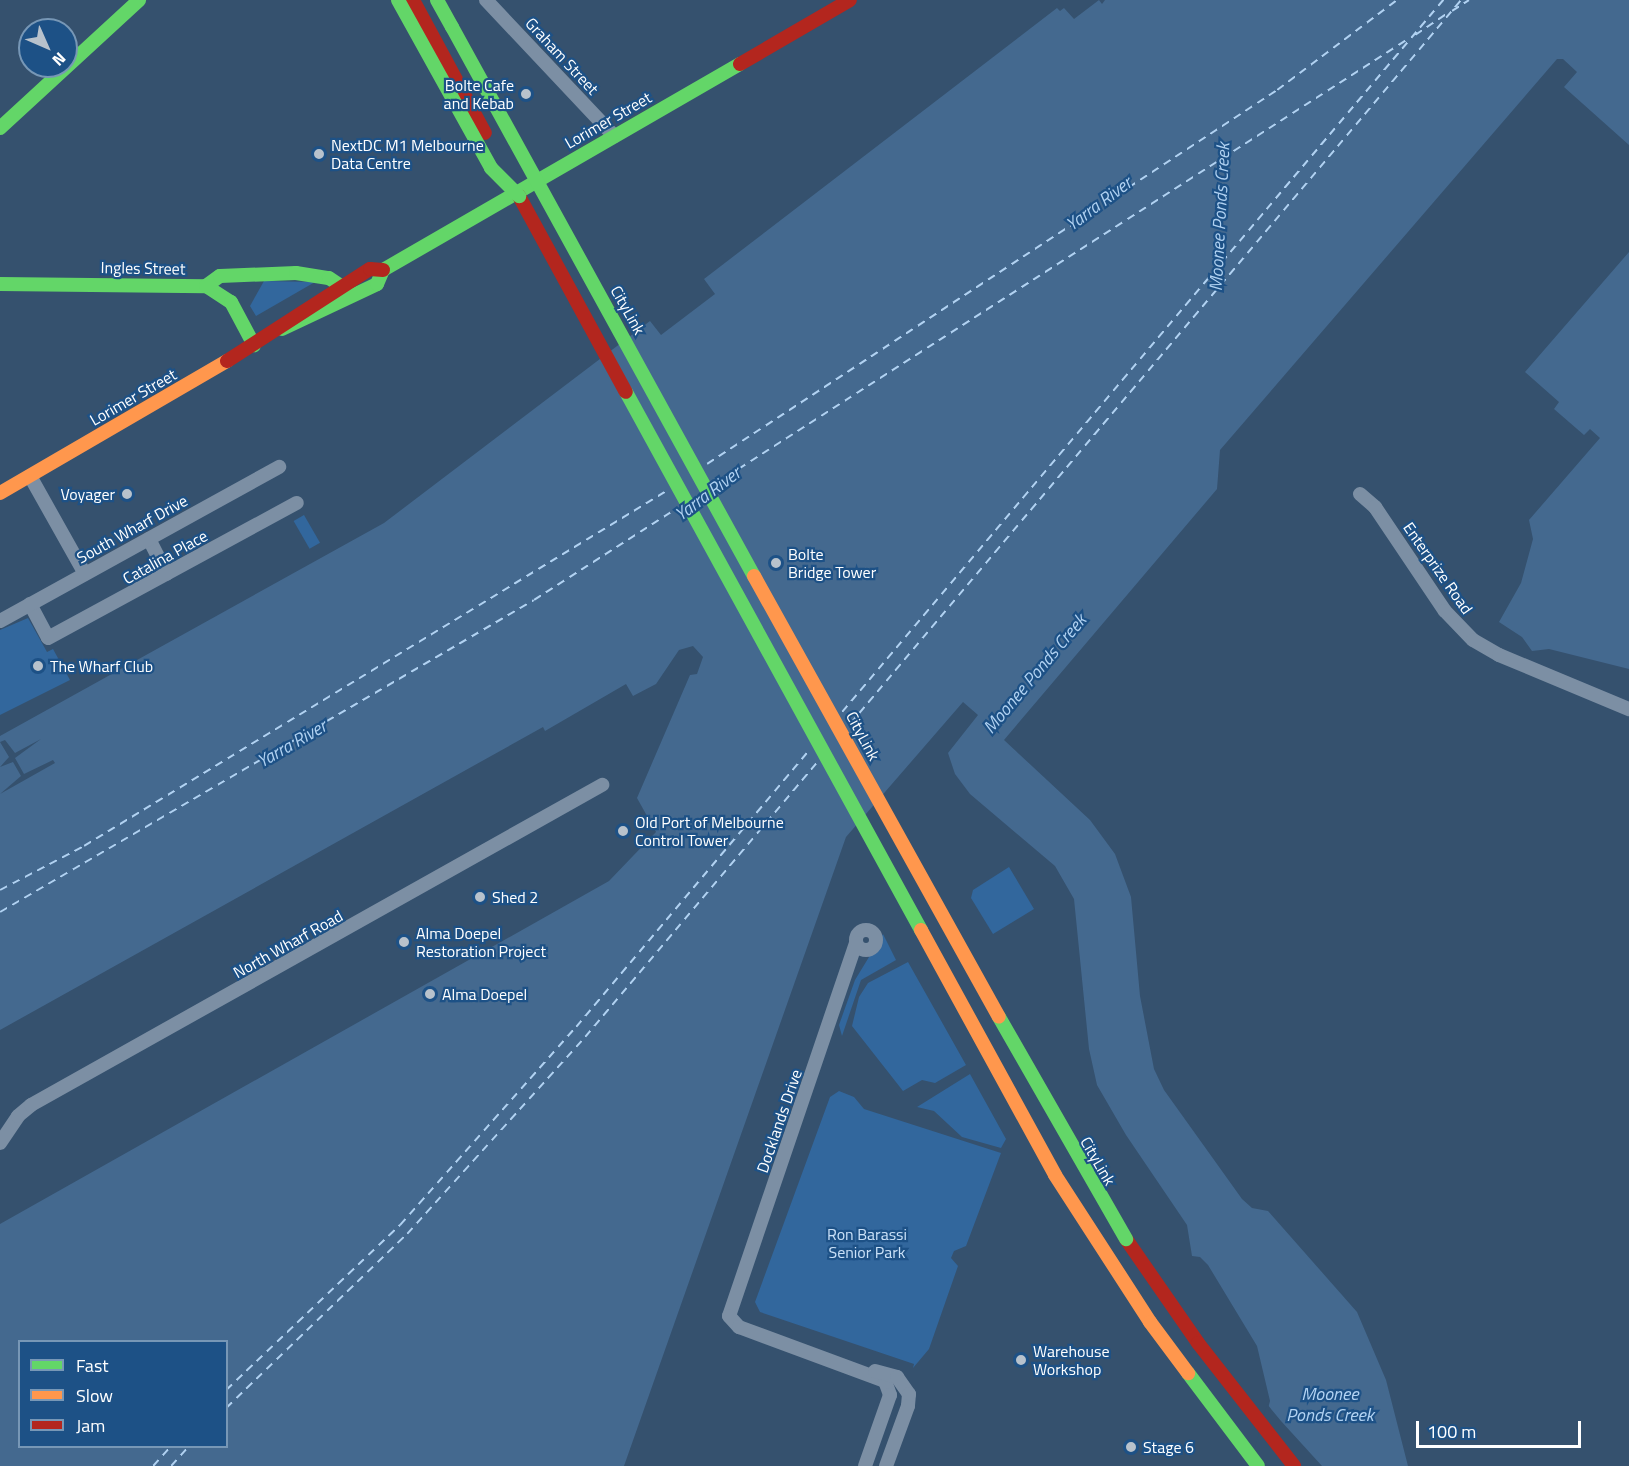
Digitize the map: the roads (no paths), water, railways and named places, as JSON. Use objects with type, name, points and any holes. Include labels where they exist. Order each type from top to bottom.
[{"type":"main road","points":[[0,128],[139,0]]},
{"type":"main road","points":[[398,0],[491,168],[519,196]]},
{"type":"main road","points":[[412,0],[1050,1164],[1150,1322],[1253,1466]]},
{"type":"main road","name":"CityLink","points":[[437,0],[1037,1088],[1132,1248],[1229,1383],[1294,1466]]},
{"type":"main road","name":"Lorimer Street","points":[[0,494],[282,329],[341,286],[370,269],[383,270],[850,0]]},
{"type":"main road","name":"Lorimer Street","points":[[282,329],[337,306],[377,284],[383,270]]},
{"type":"main road","points":[[206,286],[220,276],[296,273],[329,278],[341,286]]},
{"type":"main road","name":"Ingles Street","points":[[0,284],[206,286],[231,302],[255,345]]},
{"type":"main road","points":[[1229,1383],[1310,1466]]},
{"type":"main road","points":[[1236,1441],[1257,1466]]},
{"type":"street","name":"Graham Street","points":[[486,0],[614,136]]},
{"type":"street","name":"South Wharf Drive","points":[[0,621],[279,466]]},
{"type":"street","points":[[30,476],[85,574]]},
{"type":"street","name":"Enterprize Road","points":[[1360,494],[1375,507],[1445,611],[1473,640],[1500,655],[1629,709]]},
{"type":"street","name":"Catalina Place","points":[[30,604],[48,639],[297,503]]},
{"type":"street","points":[[149,539],[167,574]]},
{"type":"street","name":"North Wharf Road","points":[[0,1143],[18,1116],[31,1105],[603,785]]},
{"type":"street","name":"Docklands Drive","points":[[853,960],[870,949],[876,938],[870,930],[860,931],[853,960],[736,1293],[740,1317],[758,1333],[858,1368],[885,1381],[890,1395]]},
{"type":"street","name":"Docklands Drive","points":[[858,1368],[885,1372],[900,1379],[908,1391],[909,1403]]},
{"type":"street","points":[[865,1466],[890,1395],[909,1403],[886,1466]]},
{"type":"street","points":[[875,1438],[894,1444]]},
{"type":"water","points":[[1099,0],[1102,4],[1105,0],[1629,0],[1629,145],[1564,87],[1577,72],[1563,59],[1557,59],[1220,450],[1217,489],[1004,740],[1090,820],[1115,854],[1131,897],[1140,996],[1154,1069],[1164,1090],[1242,1199],[1252,1208],[1268,1211],[1357,1312],[1386,1380],[1408,1466],[1253,1466],[1270,1401],[1257,1346],[1208,1265],[1200,1257],[1192,1256],[1187,1225],[1126,1135],[1097,1085],[1089,1049],[1074,899],[1055,866],[970,794],[955,774],[948,753],[978,715],[963,702],[846,837],[624,1466],[0,1466],[0,1224],[609,881],[656,832],[637,798],[690,675],[697,674],[703,657],[693,646],[679,650],[656,684],[633,696],[626,684],[545,731],[543,727],[0,1030],[0,736],[384,523],[650,321],[661,335],[715,294],[704,279],[1057,8],[1060,11],[1064,8],[1074,19]]},
{"type":"water","points":[[1629,252],[1629,669],[1549,649],[1532,651],[1522,637],[1499,622],[1521,583],[1533,539],[1529,520],[1600,438],[1590,429],[1584,435],[1554,409],[1559,402],[1525,372]]},
{"type":"place","name":"Bolte Cafe and Kebab","points":[[526,94]]},
{"type":"place","name":"NextDC M1 Melbourne Data Centre","points":[[319,154]]},
{"type":"place","name":"Voyager","points":[[127,494]]},
{"type":"place","name":"Bolte Bridge Tower","points":[[776,563]]},
{"type":"place","name":"The Wharf Club","points":[[38,666]]},
{"type":"place","name":"Old Port of Melbourne Control Tower","points":[[623,831]]},
{"type":"place","name":"Shed 2","points":[[480,897]]},
{"type":"place","name":"Alma Doepel Restoration Project","points":[[404,942]]},
{"type":"place","name":"Alma Doepel","points":[[430,994]]},
{"type":"place","name":"Warehouse Workshop","points":[[1021,1360]]},
{"type":"place","name":"Stage 6","points":[[1131,1447]]},
{"type":"water label","name":"Yarra River","points":[[1099,204]]},
{"type":"water label","name":"Moonee Ponds Creek","points":[[1220,217]]},
{"type":"water label","name":"Yarra River","points":[[708,494]]},
{"type":"water label","name":"Moonee Ponds Creek","points":[[1035,674]]},
{"type":"water label","name":"Yarra River","points":[[292,744]]},
{"type":"water label","name":"Moonee Ponds Creek","points":[[1330,1405]]},
{"type":"park label","name":"Ron Barassi Senior Park","points":[[867,1243]]}]
